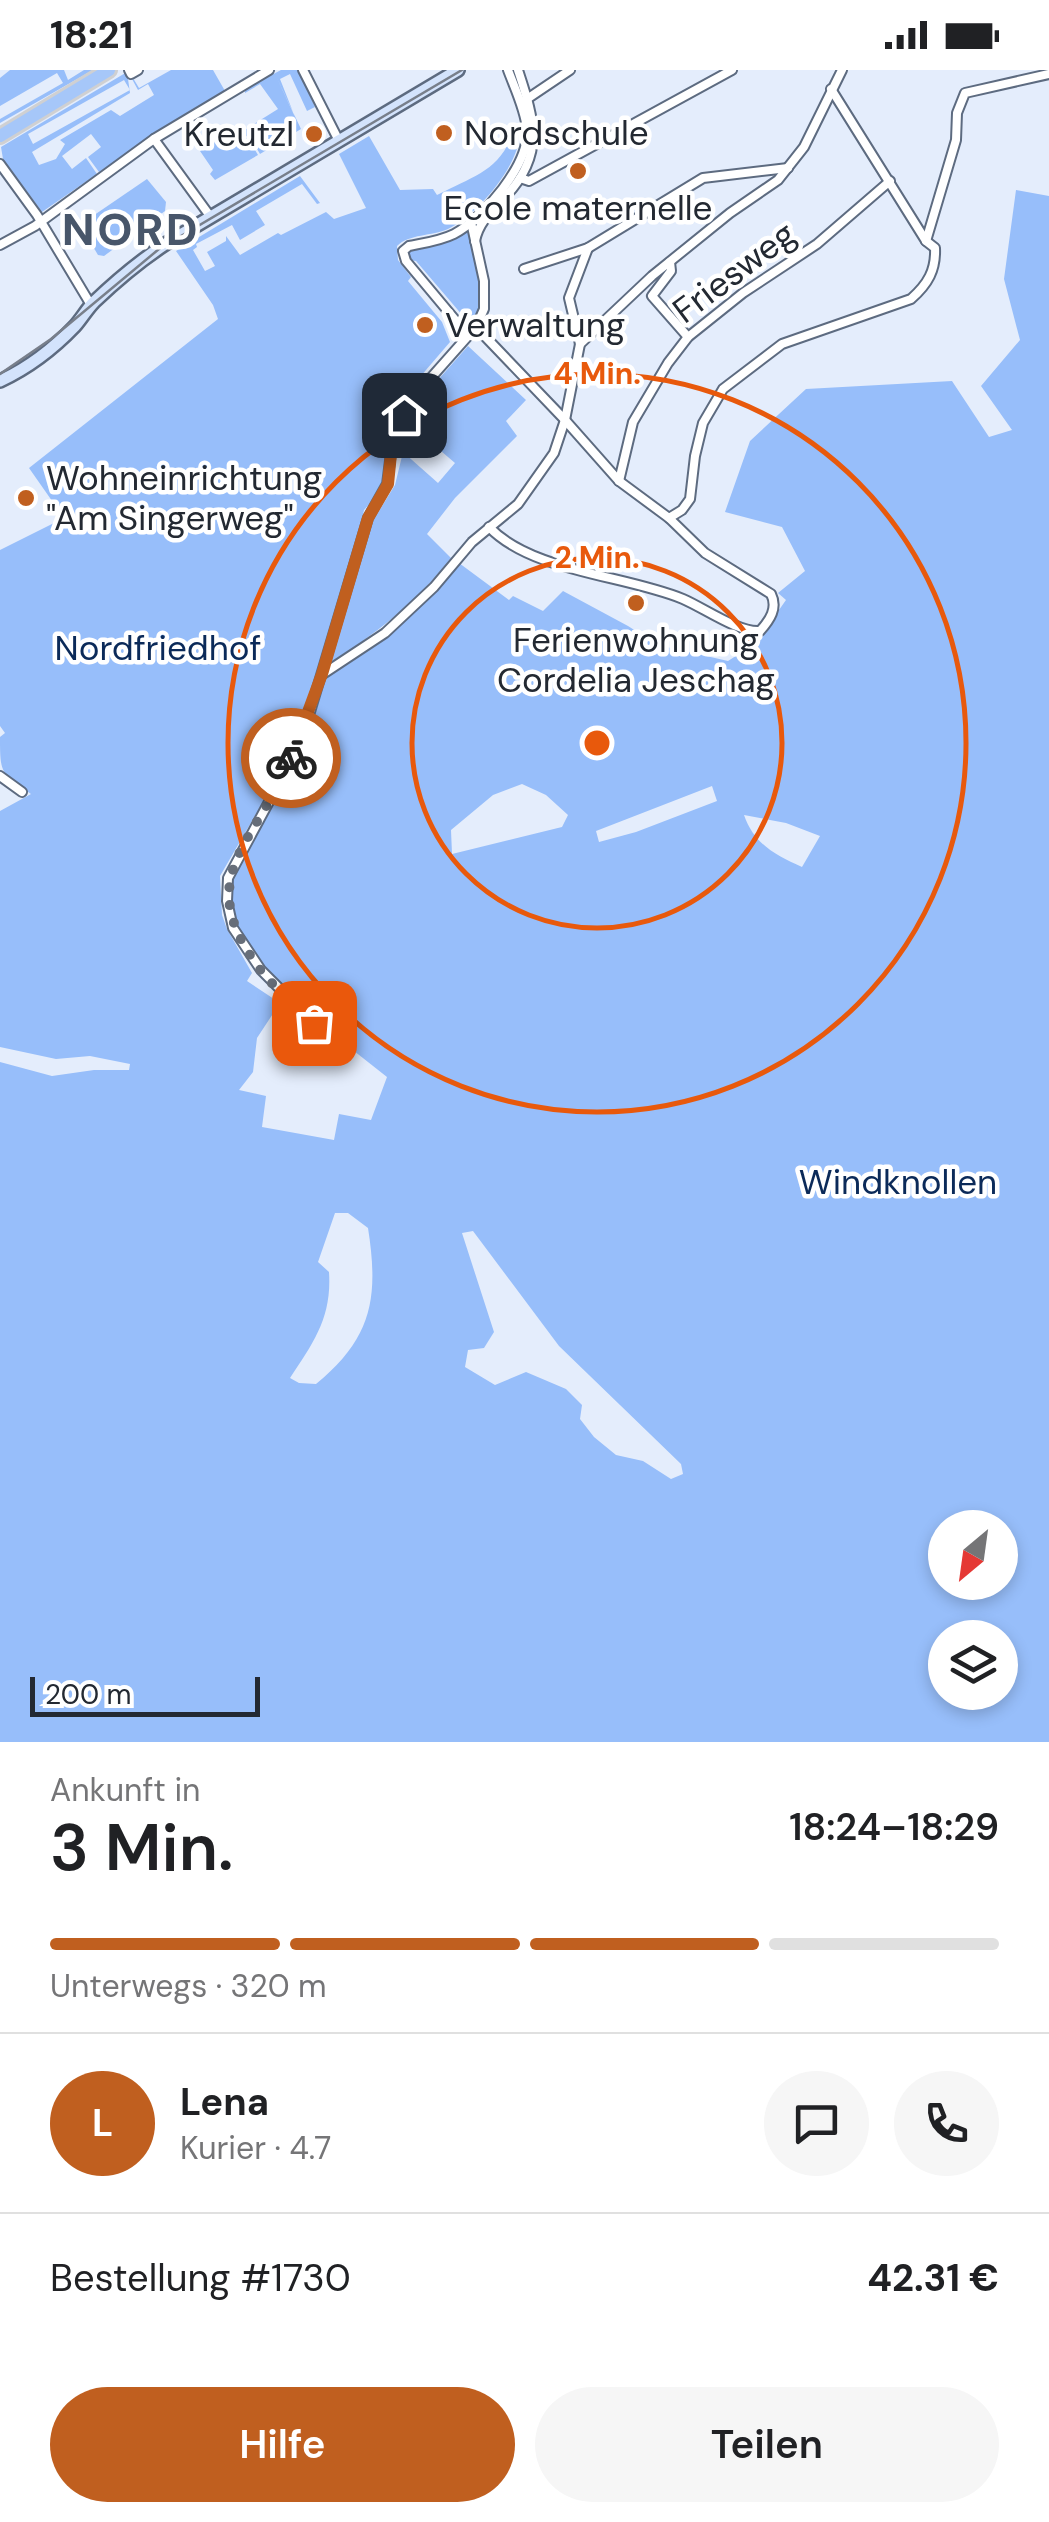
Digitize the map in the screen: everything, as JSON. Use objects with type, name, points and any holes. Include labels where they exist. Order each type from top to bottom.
[{"type":"main road","points":[[0,136],[109,70]]},
{"type":"street","points":[[129,70],[132,74],[138,70]]},
{"type":"street","points":[[0,245],[41,222],[154,139],[269,70]]},
{"type":"street","points":[[304,70],[339,141]]},
{"type":"street","points":[[0,381],[23,370],[54,346],[78,324],[91,305],[142,259],[458,70]]},
{"type":"street","points":[[474,246],[485,218],[520,178],[534,150],[536,134],[508,70]]},
{"type":"street","points":[[468,334],[406,261],[403,251],[448,236],[471,222],[501,190],[526,143],[518,70]]},
{"type":"street","points":[[524,101],[570,70]]},
{"type":"street","points":[[520,178],[529,181],[732,70]]},
{"type":"street","points":[[580,344],[610,313],[730,212],[778,180],[804,147],[842,70]]},
{"type":"street","points":[[926,241],[956,140],[957,114],[966,93],[1049,74]]},
{"type":"street","points":[[669,518],[690,499],[694,456],[703,423],[723,389],[782,344],[911,299],[924,288],[936,263],[935,248],[926,241],[831,89]]},
{"type":"street","points":[[154,139],[210,216]]},
{"type":"street","points":[[0,164],[91,305]]},
{"type":"street","points":[[524,270],[588,248],[703,178],[788,168]]},
{"type":"street","name":"Friesweg","points":[[619,482],[633,422],[688,337],[743,293],[817,244],[890,181]]},
{"type":"street","points":[[314,1023],[258,966],[234,928],[227,901],[228,878],[285,772],[322,674],[368,518],[388,484],[392,444],[404,415],[476,327],[485,294],[471,222]]},
{"type":"street","points":[[322,674],[385,632],[434,587],[472,542],[518,504],[554,454],[580,344],[569,298],[588,248]]},
{"type":"street","points":[[670,262],[671,272],[652,296],[688,337]]},
{"type":"street","points":[[476,327],[619,482],[669,518],[705,553],[771,594],[772,615],[760,632],[745,630],[660,590],[529,554],[489,527]]},
{"type":"street","points":[[0,776],[22,792]]},
{"type":"green space","points":[[10,70],[64,70],[68,80],[84,70],[93,70],[0,123],[0,119],[63,83],[57,73],[0,106],[0,78]]},
{"type":"green space","points":[[171,70],[213,70],[225,91],[99,172],[88,157],[101,147],[91,134],[62,156],[72,169],[86,158],[97,174],[42,212],[3,159],[1,147],[127,72],[129,89],[124,80],[28,134],[33,144],[130,90],[32,152],[39,165],[56,159],[65,144],[60,140],[111,110],[120,116],[154,95],[148,84],[138,90],[132,79],[139,88]]},
{"type":"green space","points":[[281,70],[298,70],[315,107],[307,111],[290,74],[280,79],[301,129],[260,154],[253,142],[261,138],[258,131],[233,142],[231,138],[255,127],[278,109],[260,84],[245,93],[245,89]]},
{"type":"green space","points":[[519,124],[516,153],[486,199],[448,229],[408,239],[397,246],[398,260],[411,277],[408,281],[442,322],[450,342],[402,398],[385,435],[387,468],[380,492],[364,510],[354,560],[302,723],[281,771],[220,876],[222,915],[252,973],[247,981],[280,1003],[257,1038],[253,1072],[239,1090],[266,1096],[262,1127],[334,1140],[339,1114],[371,1120],[387,1077],[316,1021],[264,971],[238,926],[231,901],[231,880],[288,773],[325,677],[436,589],[459,563],[509,600],[513,596],[543,611],[563,591],[658,645],[728,661],[738,655],[786,600],[778,593],[805,571],[782,527],[725,512],[750,441],[806,389],[952,381],[989,437],[1012,430],[981,386],[1020,340],[1004,279],[1016,190],[1049,196],[1049,1742],[0,1742],[0,1062],[52,1076],[129,1070],[130,1064],[90,1056],[56,1059],[0,1047],[0,811],[31,794],[8,777],[1,759],[0,737],[5,733],[0,726],[0,550],[64,518],[29,468],[218,319],[213,305],[176,251],[300,176],[320,203],[302,184],[256,211],[265,225],[240,240],[232,225],[196,244],[193,250],[205,271],[215,266],[207,252],[226,241],[226,236],[240,255],[326,212],[334,219],[366,208],[339,154],[369,136],[400,190],[433,189],[437,195],[485,170],[503,153]],"holes":[[[522,784],[546,795],[568,815],[562,827],[452,854],[451,830],[493,795]],[[712,786],[717,801],[599,842],[596,831]],[[744,815],[786,823],[820,836],[802,867],[774,853],[748,825]],[[335,1213],[348,1213],[368,1228],[371,1296],[360,1333],[335,1367],[316,1384],[299,1383],[290,1378],[314,1341],[328,1302],[329,1272],[318,1262]],[[473,1231],[559,1346],[681,1464],[683,1474],[671,1479],[643,1461],[616,1455],[580,1419],[582,1405],[566,1389],[526,1372],[495,1385],[465,1367],[468,1350],[484,1348],[494,1332],[462,1233]]]},
{"type":"green space","points":[[227,135],[232,145],[248,138],[258,155],[215,180],[200,151]]},
{"type":"green space","points":[[147,179],[166,202],[165,211],[104,256],[98,255],[83,230],[84,222]]},
{"type":"green space","points":[[467,230],[481,294],[476,318],[469,328],[463,323],[469,323],[416,261],[408,260],[408,249]]},
{"type":"green space","points":[[468,346],[526,400],[506,421],[517,436],[455,498],[427,534],[451,558],[437,576],[379,629],[328,666],[371,524],[395,485],[403,452],[438,483],[455,463],[407,422],[422,398]]},
{"type":"tram line","points":[[0,374],[51,339],[159,249],[462,70]]},
{"type":"way so far","points":[[291,758],[228,878],[227,901],[234,928],[258,966],[314,1023]]},
{"type":"place","name":"Nordschule","points":[[444,133]]},
{"type":"place","name":"Kreutzl","points":[[314,134]]},
{"type":"place","name":"Ecole maternelle","points":[[578,171]]},
{"type":"place","name":"Verwaltung","points":[[425,325]]},
{"type":"place","name":"Wohneinrichtung \"Am Singerweg\"","points":[[26,498]]},
{"type":"place","name":"Ferienwohnung Cordelia Jeschag","points":[[636,603]]},
{"type":"district","name":"NORD","points":[[131,229]]},
{"type":"route","points":[[291,758],[310,712],[368,518],[388,484],[392,444],[404,415]]},
{"type":"park label","name":"Nordfriedhof","points":[[158,648]]},
{"type":"park label","name":"Windknollen","points":[[898,1182]]}]
